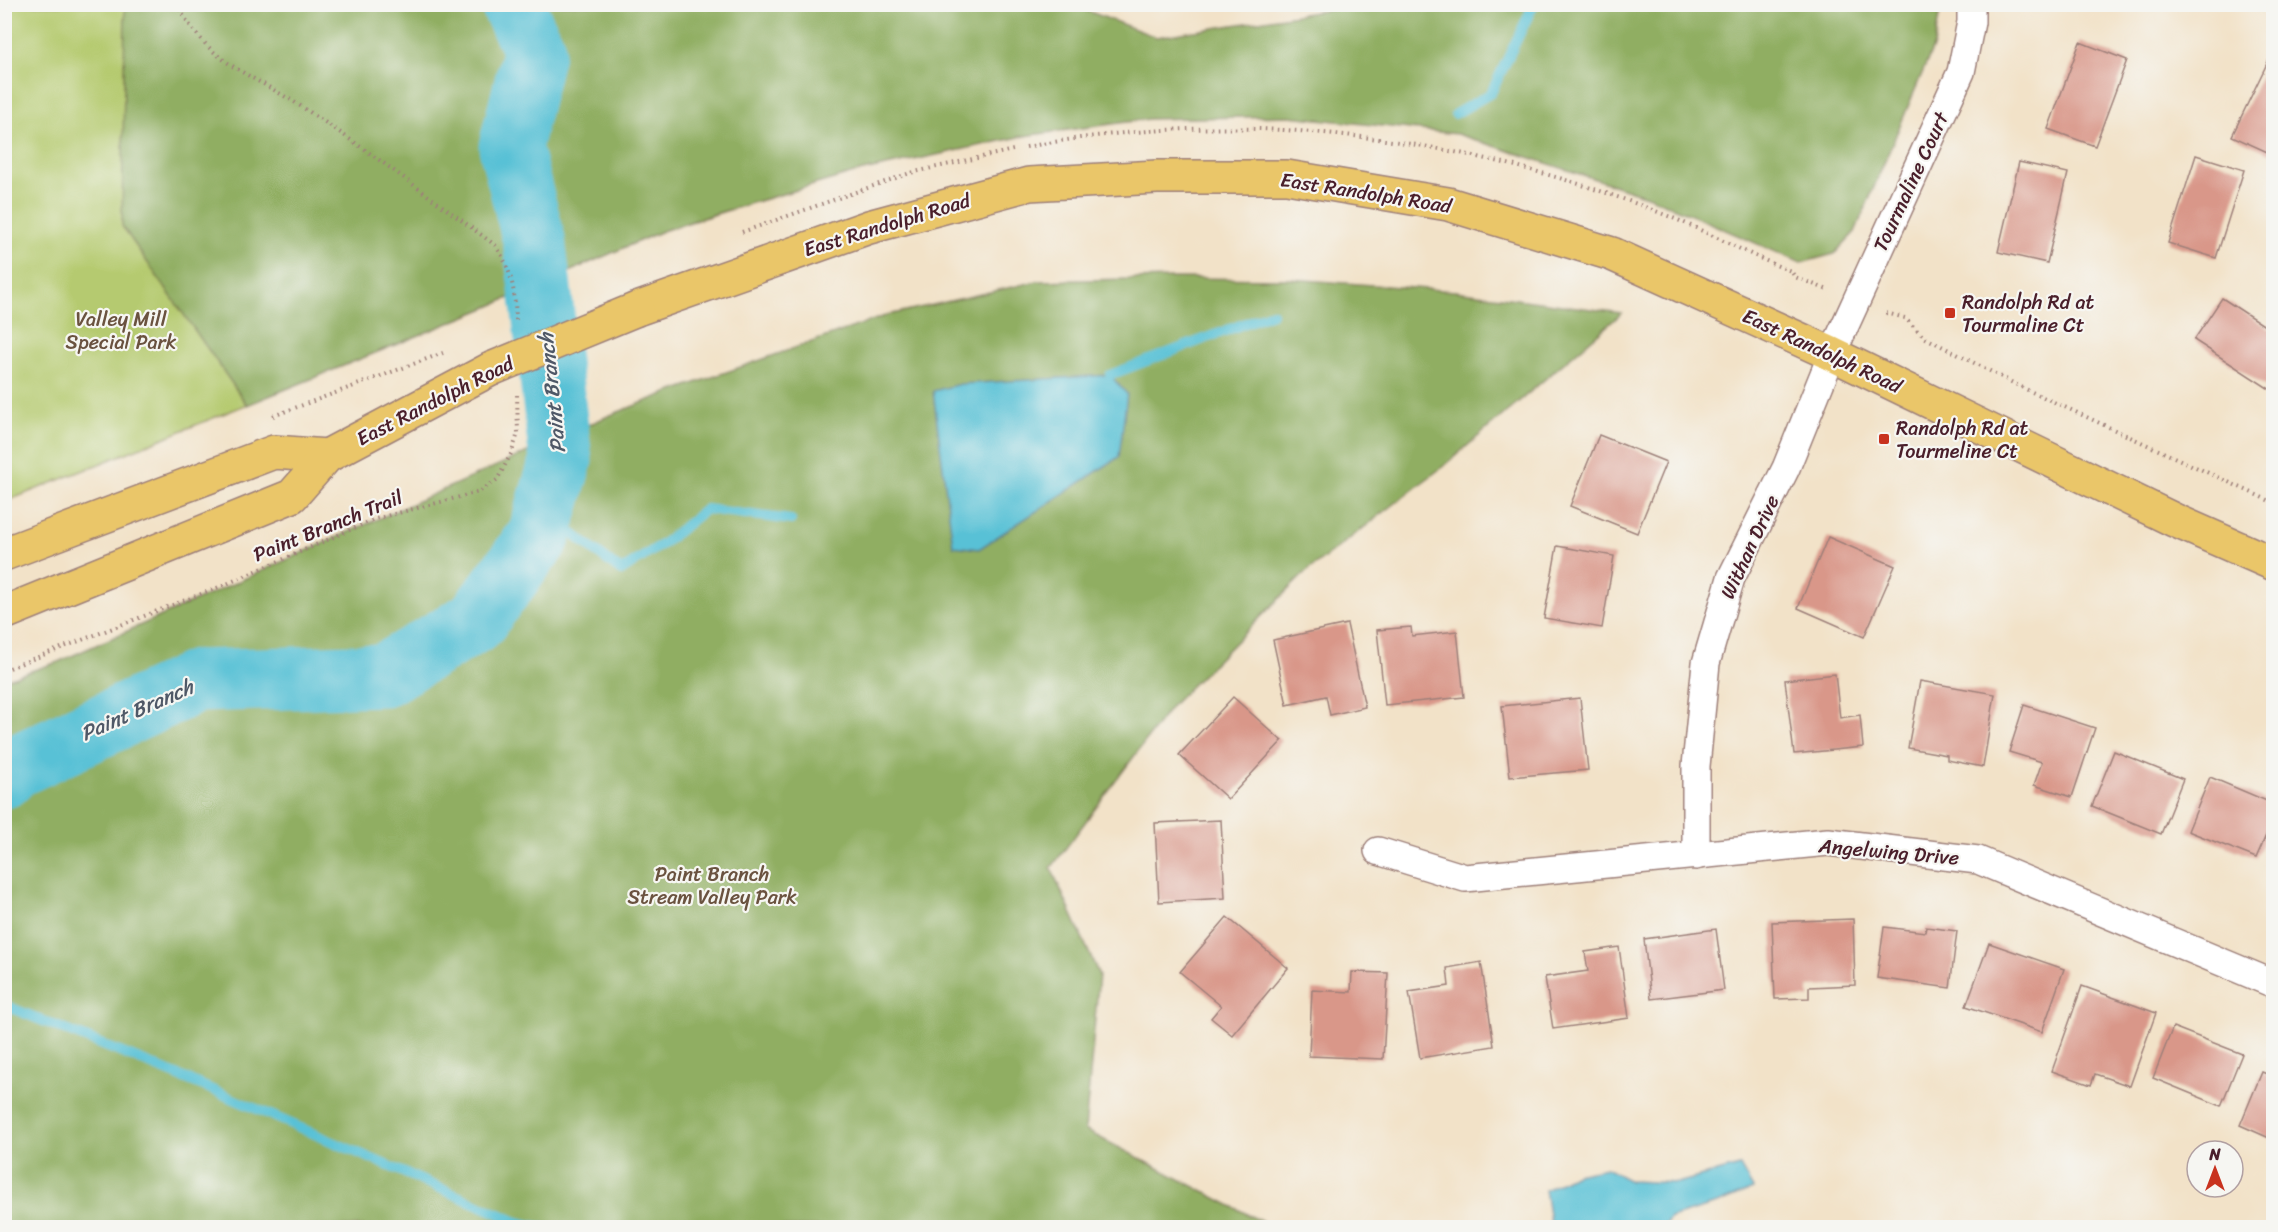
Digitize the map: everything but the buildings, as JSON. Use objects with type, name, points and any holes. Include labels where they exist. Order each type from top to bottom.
[{"type":"main road","name":"East Randolph Road","points":[[4,613],[292,496],[327,456],[504,378],[637,309],[869,226],[1029,184],[1156,177],[1287,177],[1448,204],[1612,254],[1832,354],[2174,520],[2274,564]]},
{"type":"main road","points":[[4,554],[274,452],[327,456]]},
{"type":"street","name":"Tourmaline Court","points":[[1832,354],[1961,72],[1971,22],[1971,4]]},
{"type":"street","name":"Withan Drive","points":[[1696,856],[1696,766],[1706,663],[1731,578],[1786,468],[1832,354]]},
{"type":"street","name":"Angelwing Drive","points":[[1378,851],[1465,878],[1828,842],[1978,860],[2274,984]]},
{"type":"path","points":[[177,4],[188,24],[222,61],[300,106],[495,245],[508,264],[512,279],[516,332]]},
{"type":"path","name":"Paint Branch Trail","points":[[4,670],[222,586],[375,519],[479,492],[497,480],[512,452],[518,433],[504,378]]},
{"type":"green space","points":[[1343,4],[1941,5],[1934,45],[1855,232],[1834,254],[1801,263],[1650,197],[1457,134],[1289,116],[1149,119],[1024,136],[854,173],[708,216],[662,231],[486,308],[247,405],[122,226],[125,5],[1072,5],[1156,37],[1335,9]]},
{"type":"green space","name":"Valley Mill Special Park","points":[[5,5],[876,5],[799,188],[662,231],[486,308],[5,502]]},
{"type":"green space","name":"Paint Branch Stream Valley Park","points":[[1176,278],[1290,279],[1455,291],[1622,313],[1445,465],[1305,573],[1173,704],[1051,868],[1099,975],[1085,1130],[1272,1227],[5,1227],[4,680],[58,662],[608,416],[888,315],[1038,281]]},
{"type":"water","points":[[1110,375],[1127,394],[1119,457],[979,549],[953,546],[933,391],[960,384]]},
{"type":"water","points":[[1740,1166],[1753,1189],[1717,1204],[1670,1218],[1664,1227],[1551,1227],[1545,1190],[1576,1174],[1606,1168],[1630,1181],[1677,1183]]},
{"type":"waterway","name":"Paint Branch","points":[[4,777],[12,768],[197,681],[384,675],[476,621],[539,536],[561,460],[534,240],[510,147],[534,49],[512,4]]},
{"type":"waterway","points":[[1455,114],[1491,93],[1534,4]]},
{"type":"waterway","points":[[1110,375],[1272,313]]},
{"type":"waterway","points":[[548,505],[568,530],[621,571],[664,543],[706,509],[791,520]]},
{"type":"waterway","points":[[4,1005],[201,1085],[518,1222],[544,1228]]},
{"type":"place","name":"Randolph Rd at Tourmaline Ct","points":[[1950,313]]},
{"type":"place","name":"Randolph Rd at Tourmeline Ct","points":[[1884,439]]}]
